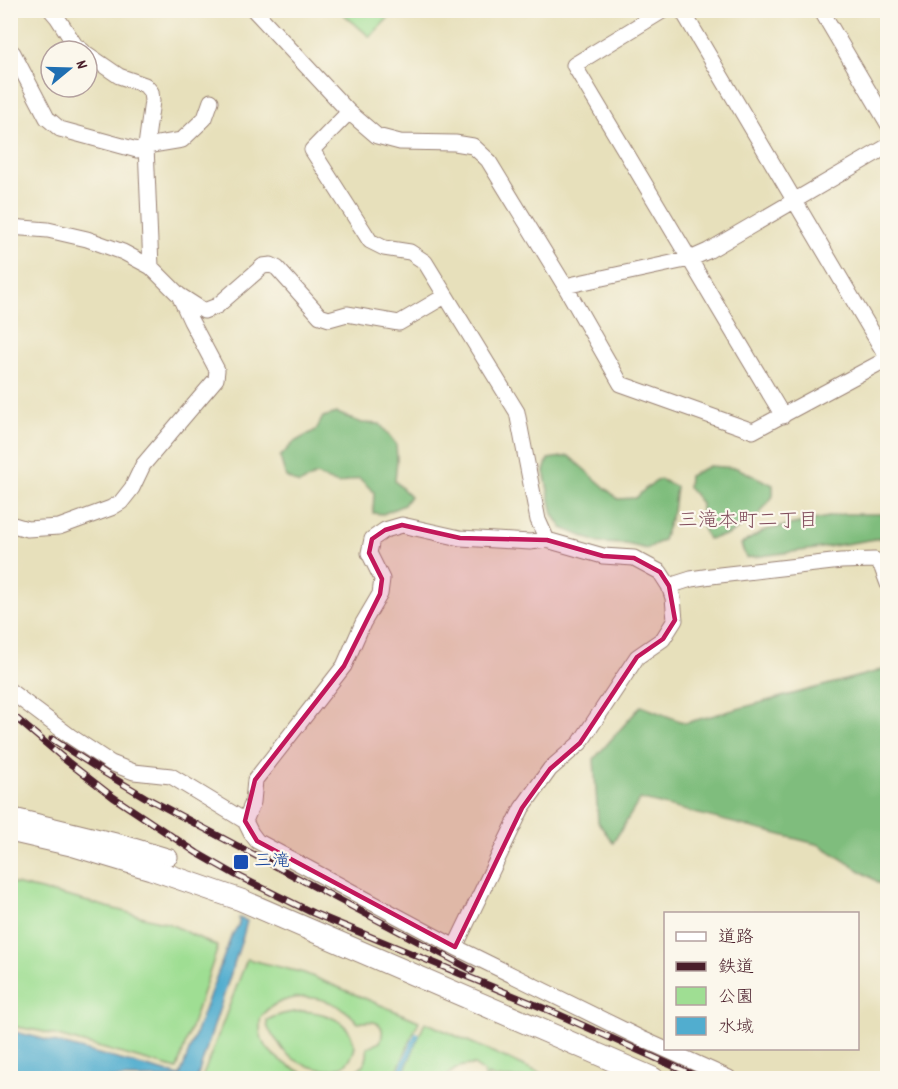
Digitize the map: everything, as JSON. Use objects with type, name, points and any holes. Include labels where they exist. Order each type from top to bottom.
[{"type":"street","points":[[51,10],[71,39]]},
{"type":"street","points":[[254,10],[349,112],[377,136],[400,142],[455,142],[473,147],[488,160],[565,285],[621,384],[753,431],[887,359],[682,10]]},
{"type":"street","points":[[664,10],[574,65],[783,416]]},
{"type":"street","points":[[821,10],[888,124]]},
{"type":"street","points":[[10,52],[13,53],[47,118],[60,129],[136,150],[182,140],[205,118],[211,101]]},
{"type":"street","points":[[99,62],[119,76],[146,85],[151,92],[152,101],[146,146],[151,267]]},
{"type":"street","points":[[349,112],[312,150],[370,241],[384,248],[410,252],[425,262],[517,412],[538,520],[547,540]]},
{"type":"street","points":[[565,285],[690,259],[708,251],[888,146]]},
{"type":"street","points":[[10,227],[48,230],[87,239],[123,252],[151,267],[179,295],[204,311],[217,306],[263,266],[271,265],[277,268],[320,316],[329,319],[347,314],[399,323],[445,296]]},
{"type":"street","points":[[10,524],[27,529],[59,527],[111,508],[121,502],[132,488],[143,465],[216,379],[217,370],[179,295]]},
{"type":"street","points":[[245,820],[253,802],[255,780],[344,666],[363,622],[380,594],[382,579],[369,553],[372,540],[385,530],[402,525],[460,538],[530,542],[547,540],[603,556],[634,558],[660,572],[673,598],[675,620],[663,639],[637,657],[580,743],[550,769],[522,808],[455,947]]},
{"type":"street","points":[[669,586],[711,576],[841,561],[875,560],[880,565],[888,584]]},
{"type":"street","points":[[10,691],[70,736],[111,763],[134,771],[171,776],[245,820],[257,841],[455,947],[664,1049]]},
{"type":"street","points":[[10,815],[120,842],[170,857]]},
{"type":"street","points":[[10,831],[82,848],[241,900],[653,1078]]},
{"type":"street","points":[[667,1050],[729,1078]]},
{"type":"highlighted area","points":[[402,525],[460,538],[547,540],[603,556],[634,558],[660,572],[669,586],[675,620],[663,639],[637,657],[580,743],[550,769],[522,808],[455,947],[257,841],[245,821],[255,780],[344,666],[380,594],[382,579],[369,553],[372,539],[385,530]]},
{"type":"green space","points":[[340,11],[395,11],[370,37]]},
{"type":"green space","points":[[337,413],[362,423],[380,424],[396,444],[395,481],[410,496],[404,505],[383,514],[373,513],[374,492],[359,478],[338,484],[316,475],[299,484],[286,477],[280,457],[294,442],[316,430],[323,417]]},
{"type":"green space","points":[[569,456],[618,499],[636,498],[660,479],[676,487],[673,511],[663,540],[647,549],[626,544],[599,543],[562,528],[553,514],[544,471],[548,459]]},
{"type":"green space","points":[[709,466],[737,468],[773,485],[773,496],[758,516],[728,535],[708,539],[701,524],[701,503],[688,487],[689,476]]},
{"type":"green space","points":[[843,514],[887,514],[887,537],[746,558],[741,544],[765,530]]},
{"type":"green space","points":[[887,667],[887,888],[820,845],[640,799],[613,843],[598,822],[594,759],[641,706],[685,723]]},
{"type":"green space","points":[[11,883],[170,924],[218,947],[177,1069],[40,1031],[11,1026]]},
{"type":"green space","points":[[247,959],[304,973],[419,1021],[394,1078],[339,1078],[360,1068],[366,1060],[367,1048],[380,1042],[381,1026],[369,1021],[358,1023],[350,1014],[330,1002],[296,998],[285,1000],[266,1010],[260,1020],[261,1037],[273,1055],[283,1062],[304,1073],[324,1078],[202,1078]]},
{"type":"green space","points":[[303,1011],[330,1017],[342,1023],[350,1033],[355,1047],[351,1057],[343,1066],[326,1070],[299,1062],[285,1052],[267,1026],[267,1020],[276,1016]]},
{"type":"green space","points":[[425,1022],[551,1078],[495,1078],[488,1075],[488,1078],[485,1078],[484,1072],[474,1065],[458,1068],[446,1078],[402,1078]]},
{"type":"water","points":[[239,918],[247,921],[197,1078],[11,1078],[11,1031],[180,1076],[231,937],[239,924]]},
{"type":"waterway","points":[[398,1078],[417,1035]]},
{"type":"railway","points":[[10,713],[113,797],[197,853],[234,874],[313,913],[553,1012],[700,1078]]},
{"type":"railway","points":[[52,739],[145,797],[472,970]]},
{"type":"place","name":"三滝","points":[[241,862]]},
{"type":"district","name":"三滝本町二丁目","points":[[748,522]]}]
